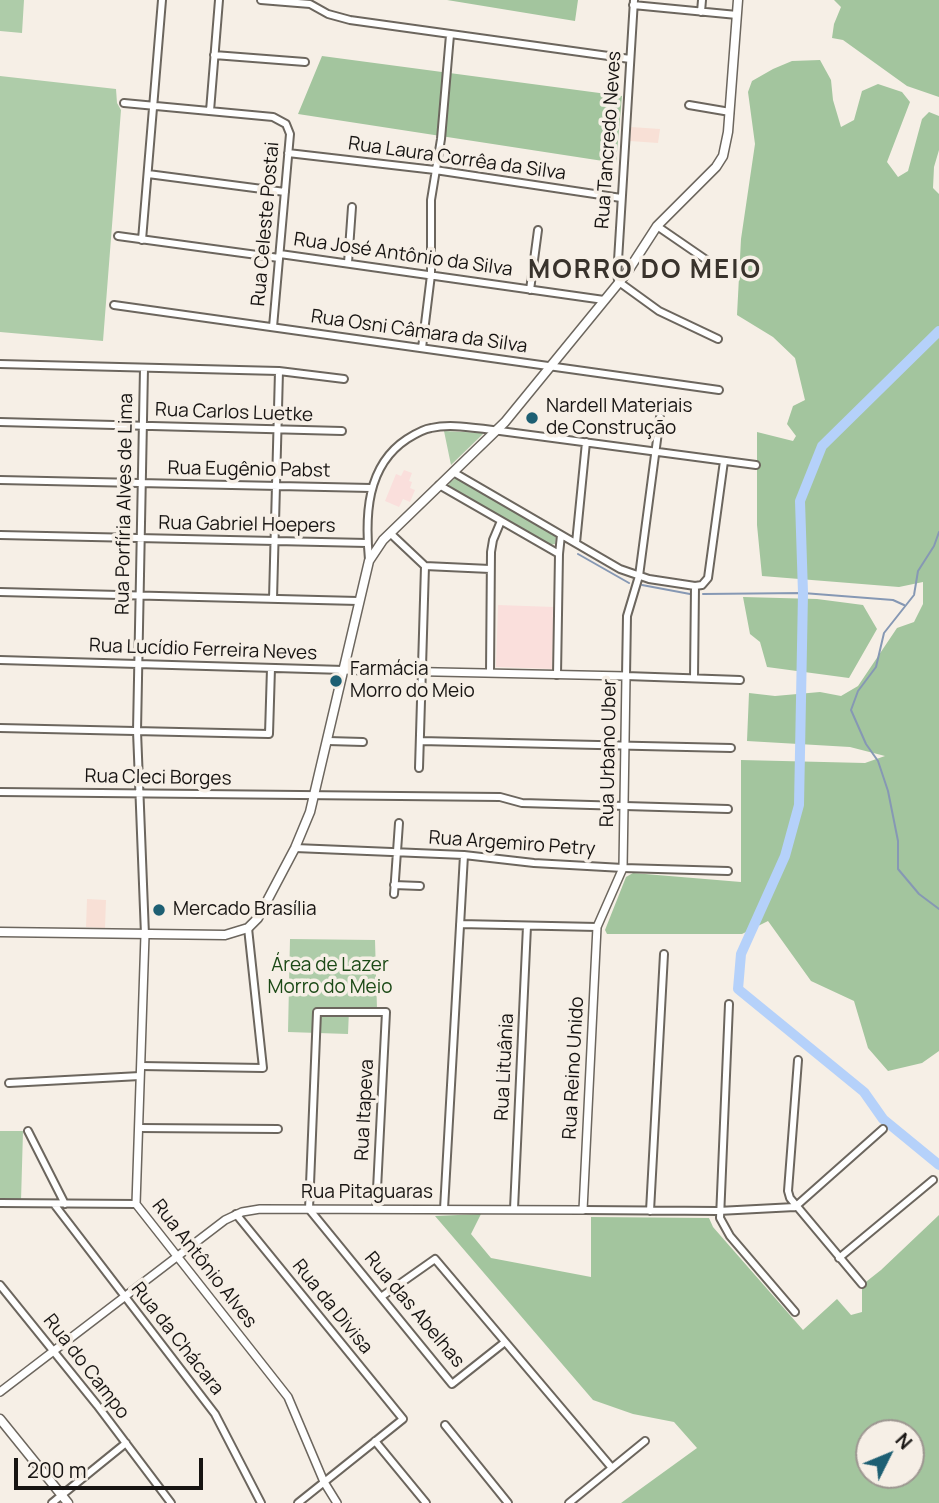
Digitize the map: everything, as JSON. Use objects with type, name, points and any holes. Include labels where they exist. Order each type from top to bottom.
[{"type":"main road","points":[[0,932],[225,935],[248,928],[262,911],[295,848],[316,795],[369,561],[390,533],[496,430],[619,282],[657,226],[716,167],[726,146],[738,0]]},
{"type":"main road","points":[[0,1419],[68,1503]]},
{"type":"street","points":[[142,240],[162,0]]},
{"type":"street","points":[[124,103],[210,111],[219,0]]},
{"type":"street","points":[[261,0],[304,3],[349,20],[630,59]]},
{"type":"street","points":[[701,12],[702,0]]},
{"type":"street","points":[[634,2],[737,15]]},
{"type":"street","name":"Rua Tancredo Neves","points":[[619,282],[616,272],[634,2]]},
{"type":"street","points":[[422,348],[431,275],[430,219],[441,139],[450,35]]},
{"type":"street","points":[[214,55],[305,62]]},
{"type":"street","points":[[689,105],[730,112]]},
{"type":"street","name":"Rua Celeste Postai","points":[[210,111],[273,117],[286,124],[290,134],[273,327]]},
{"type":"street","name":"Rua Laura Corrêa da Silva","points":[[288,153],[435,170],[621,198]]},
{"type":"street","points":[[148,174],[285,192]]},
{"type":"street","points":[[348,263],[352,207]]},
{"type":"street","points":[[657,226],[721,270]]},
{"type":"street","points":[[530,290],[538,230]]},
{"type":"street","name":"Rua José Antônio da Silva","points":[[118,236],[348,263],[604,300]]},
{"type":"street","points":[[619,282],[659,311],[718,339]]},
{"type":"street","name":"Rua Osni Câmara da Silva","points":[[114,305],[719,390]]},
{"type":"street","points":[[0,364],[279,371],[344,379]]},
{"type":"street","name":"Rua Porfíria Alves de Lima","points":[[144,368],[137,731],[145,935]]},
{"type":"street","points":[[273,599],[279,371]]},
{"type":"street","name":"Rua Urbano Uber","points":[[597,927],[623,868],[628,615],[639,576],[660,417]]},
{"type":"street","name":"Rua Carlos Luetke","points":[[0,422],[342,431]]},
{"type":"street","points":[[369,561],[367,543],[371,488],[388,457],[404,442],[421,431],[441,426],[496,430],[755,465]]},
{"type":"street","points":[[576,543],[586,442]]},
{"type":"street","points":[[453,472],[620,569],[639,576],[695,586],[707,581],[724,461]]},
{"type":"street","name":"Rua Eugênio Pabst","points":[[0,480],[371,488]]},
{"type":"street","points":[[439,485],[559,554]]},
{"type":"street","points":[[490,673],[493,540],[501,521]]},
{"type":"street","points":[[390,533],[425,566],[491,569]]},
{"type":"street","points":[[557,675],[561,535]]},
{"type":"street","name":"Rua Gabriel Hoepers","points":[[0,536],[367,543]]},
{"type":"street","points":[[419,768],[425,566]]},
{"type":"street","points":[[694,678],[695,586]]},
{"type":"street","points":[[0,592],[358,601]]},
{"type":"street","name":"Rua Lucídio Ferreira Neves","points":[[0,660],[740,680]]},
{"type":"street","points":[[0,728],[269,734],[271,668]]},
{"type":"street","points":[[328,741],[363,742]]},
{"type":"street","points":[[420,741],[732,748]]},
{"type":"street","name":"Rua Cleci Borges","points":[[0,792],[500,797],[522,803],[728,809]]},
{"type":"street","points":[[394,894],[399,824]]},
{"type":"street","name":"Rua Argemiro Petry","points":[[295,848],[464,855],[534,863],[623,868],[728,871]]},
{"type":"street","points":[[444,1209],[464,855]]},
{"type":"street","points":[[394,885],[420,886]]},
{"type":"street","points":[[460,924],[597,927]]},
{"type":"street","name":"Rua Lituânia","points":[[514,1209],[527,926]]},
{"type":"street","name":"Rua Reino Unido","points":[[583,1210],[597,927]]},
{"type":"street","points":[[141,1066],[263,1068],[248,928]]},
{"type":"street","name":"Rua Antônio Alves","points":[[145,935],[136,1204],[288,1397],[324,1482],[337,1503]]},
{"type":"street","points":[[650,1211],[664,954]]},
{"type":"street","points":[[729,1004],[718,1211],[730,1236],[795,1312]]},
{"type":"street","name":"Rua Itapeva","points":[[309,1209],[317,1012],[386,1012],[376,1209]]},
{"type":"street","points":[[798,1059],[788,1191],[795,1207],[862,1284]]},
{"type":"street","points":[[9,1083],[140,1076]]},
{"type":"street","points":[[139,1128],[278,1129]]},
{"type":"street","points":[[795,1207],[883,1129]]},
{"type":"street","points":[[28,1131],[65,1204]]},
{"type":"street","points":[[839,1258],[933,1180]]},
{"type":"street","points":[[0,1203],[136,1204]]},
{"type":"street","name":"Rua da Chácara","points":[[54,1204],[215,1414],[261,1503]]},
{"type":"street","name":"Rua Pitaguaras","points":[[0,1392],[236,1214],[260,1209],[718,1211],[795,1207]]},
{"type":"street","name":"Rua das Abelhas","points":[[309,1209],[452,1384],[505,1342]]},
{"type":"street","name":"Rua da Divisa","points":[[236,1214],[403,1419],[375,1441]]},
{"type":"street","points":[[381,1297],[435,1259],[612,1468]]},
{"type":"street","name":"Rua do Campo","points":[[0,1284],[171,1503]]},
{"type":"street","points":[[445,1424],[508,1503]]},
{"type":"street","points":[[298,1503],[375,1441],[426,1503]]},
{"type":"street","points":[[569,1503],[645,1441]]},
{"type":"street","points":[[52,1503],[126,1443]]},
{"type":"shaded area","points":[[631,127],[660,129],[658,143],[630,141]]},
{"type":"shaded area","points":[[404,470],[412,473],[410,488],[415,490],[410,502],[403,499],[399,507],[385,501],[396,474],[401,476]]},
{"type":"shaded area","points":[[498,605],[554,607],[552,669],[496,667]]},
{"type":"shaded area","points":[[87,899],[106,900],[105,928],[86,927]]},
{"type":"green space","points":[[0,0],[24,0],[22,33],[0,31]]},
{"type":"green space","points":[[447,0],[578,0],[575,21]]},
{"type":"green space","points":[[834,0],[939,0],[939,97],[907,86],[843,40],[832,38],[841,7]]},
{"type":"green space","points":[[322,56],[622,96],[616,163],[298,114]]},
{"type":"green space","points":[[820,60],[831,80],[833,100],[841,127],[854,120],[862,91],[878,84],[902,92],[910,102],[887,162],[898,177],[908,171],[922,119],[929,112],[939,116],[939,150],[934,167],[933,188],[939,194],[939,1051],[922,1063],[888,1071],[868,1048],[854,1001],[811,981],[768,921],[742,934],[607,934],[605,930],[626,877],[633,873],[741,882],[741,760],[865,763],[885,756],[850,747],[747,741],[749,693],[775,696],[820,692],[841,696],[858,686],[897,628],[914,622],[923,604],[923,582],[899,587],[762,576],[757,525],[757,432],[793,441],[796,436],[787,424],[793,406],[805,400],[795,358],[773,337],[737,315],[741,239],[755,144],[748,92],[752,81],[773,69],[792,61]]},
{"type":"green space","points":[[0,76],[116,89],[117,103],[121,110],[103,341],[0,332]]},
{"type":"green space","points":[[444,431],[484,433],[451,465]]},
{"type":"green space","points":[[456,478],[556,537],[555,544],[549,545],[448,487]]},
{"type":"green space","points":[[743,597],[817,599],[863,605],[877,629],[849,678],[767,667],[760,642],[750,634]]},
{"type":"green space","name":"Área de Lazer Morro do Meio","points":[[290,939],[375,940],[377,1009],[349,1010],[348,1034],[288,1032]]},
{"type":"green space","points":[[0,1131],[23,1131],[21,1201],[0,1200]]},
{"type":"green space","points":[[481,1214],[471,1234],[491,1258],[591,1277],[591,1217],[709,1218],[713,1227],[803,1330],[837,1299],[851,1315],[862,1312],[862,1285],[939,1215],[939,1503],[621,1503],[697,1448],[674,1422],[633,1414],[593,1400],[435,1216]]},
{"type":"waterway","points":[[939,331],[822,446],[800,501],[803,593],[799,805],[785,856],[741,954],[738,989],[864,1092],[883,1119],[939,1165]]},
{"type":"waterway","points":[[939,532],[934,546],[918,571],[914,595],[884,633],[876,667],[858,691],[851,710],[866,744],[878,761],[888,791],[898,841],[898,869],[919,894],[939,909]]},
{"type":"waterway","points":[[578,554],[629,583]]},
{"type":"waterway","points":[[642,585],[690,594]]},
{"type":"waterway","points":[[703,594],[803,593],[893,600],[904,605]]},
{"type":"place","name":"Nardell Materiais de Construção","points":[[532,418]]},
{"type":"place","name":"Farmácia Morro do Meio","points":[[336,681]]},
{"type":"place","name":"Mercado Brasília","points":[[159,910]]},
{"type":"district","name":"MORRO DO MEIO","points":[[645,271]]}]
